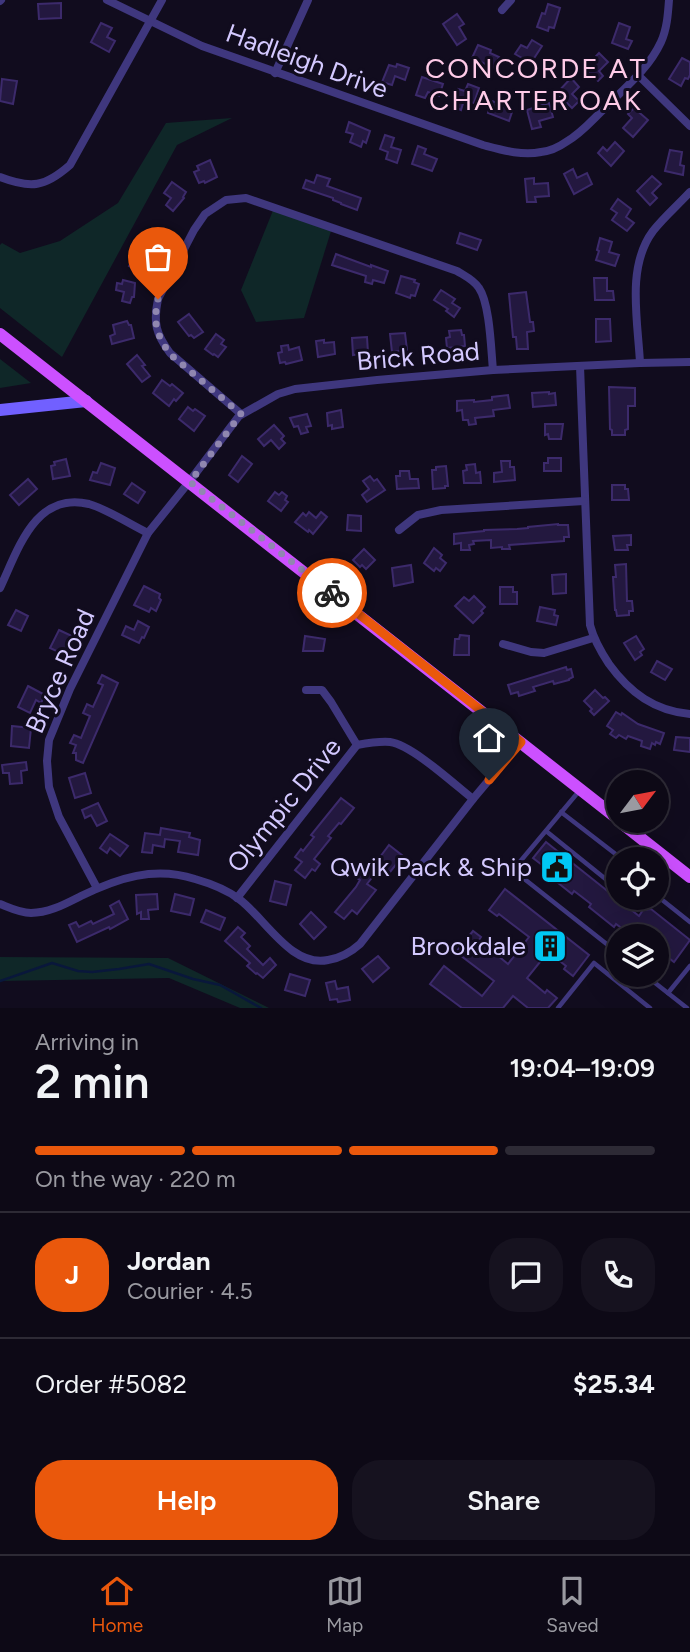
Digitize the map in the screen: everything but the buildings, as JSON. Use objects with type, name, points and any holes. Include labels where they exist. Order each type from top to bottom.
[{"type":"main road","points":[[0,334],[606,810]]},
{"type":"main road","points":[[0,410],[86,401]]},
{"type":"main road","points":[[635,833],[690,877]]},
{"type":"street","name":"Hadleigh Drive","points":[[107,0],[202,46],[275,73],[484,145],[528,154],[542,152],[567,142],[581,132],[638,75],[662,41],[667,25],[669,0]]},
{"type":"street","points":[[0,177],[17,184],[39,184],[70,164],[162,0]]},
{"type":"street","points":[[275,73],[308,0]]},
{"type":"street","points":[[502,9],[510,0]]},
{"type":"street","points":[[638,75],[690,126]]},
{"type":"street","points":[[640,363],[635,279],[638,260],[653,231],[690,192]]},
{"type":"street","points":[[241,414],[170,354],[156,327],[158,299],[194,230],[205,214],[226,200],[247,198],[457,271],[467,277],[480,289],[485,303],[493,370]]},
{"type":"street","name":"Brick Road","points":[[190,482],[241,414],[278,394],[295,389],[493,370],[690,362]]},
{"type":"street","points":[[580,366],[584,501],[590,625],[593,638],[620,679],[638,696],[670,711],[690,715]]},
{"type":"street","name":"Bryce Road","points":[[97,888],[59,817],[49,787],[49,740],[70,690],[148,533],[190,482]]},
{"type":"street","points":[[399,530],[418,514],[442,510],[584,501]]},
{"type":"street","points":[[0,588],[34,522],[56,505],[92,505],[148,533]]},
{"type":"street","points":[[503,645],[544,653],[593,638]]},
{"type":"street","points":[[306,690],[322,690],[357,745]]},
{"type":"street","name":"Olympic Drive","points":[[237,898],[357,745],[391,742],[405,746],[473,799]]},
{"type":"street","points":[[0,904],[16,911],[31,913],[56,908],[127,877],[150,873],[181,875],[197,879],[237,898],[292,951],[307,960],[321,962],[339,958],[360,944],[521,742]]},
{"type":"lane","points":[[580,789],[513,870],[606,944]]},
{"type":"lane","points":[[561,812],[606,847]]},
{"type":"lane","points":[[546,831],[606,879]]},
{"type":"lane","points":[[669,905],[690,922]]},
{"type":"lane","points":[[558,1008],[594,963],[650,1008]]},
{"type":"lane","points":[[668,993],[690,966]]},
{"type":"lane","points":[[660,987],[687,1008]]},
{"type":"green space","points":[[232,118],[177,145],[62,357],[0,308],[2,243],[20,253],[60,241],[118,203],[166,123]]},
{"type":"green space","points":[[274,208],[332,228],[304,318],[256,322],[241,290]]},
{"type":"green space","points":[[0,359],[31,383],[0,388]]},
{"type":"green space","points":[[0,957],[168,958],[269,1008],[240,1008],[169,978],[0,981]]},
{"type":"waterway","points":[[0,981],[52,963],[92,972],[149,964],[220,985],[261,1008]]},
{"type":"way so far","points":[[158,299],[156,327],[170,354],[241,414],[190,482],[332,593]]},
{"type":"place","name":"Qwik Pack & Ship","points":[[557,867]]},
{"type":"place","name":"Brookdale","points":[[550,946]]},
{"type":"district","name":"CONCORDE AT CHARTER OAK","points":[[536,84]]},
{"type":"route","points":[[332,593],[521,742],[489,780]]}]
